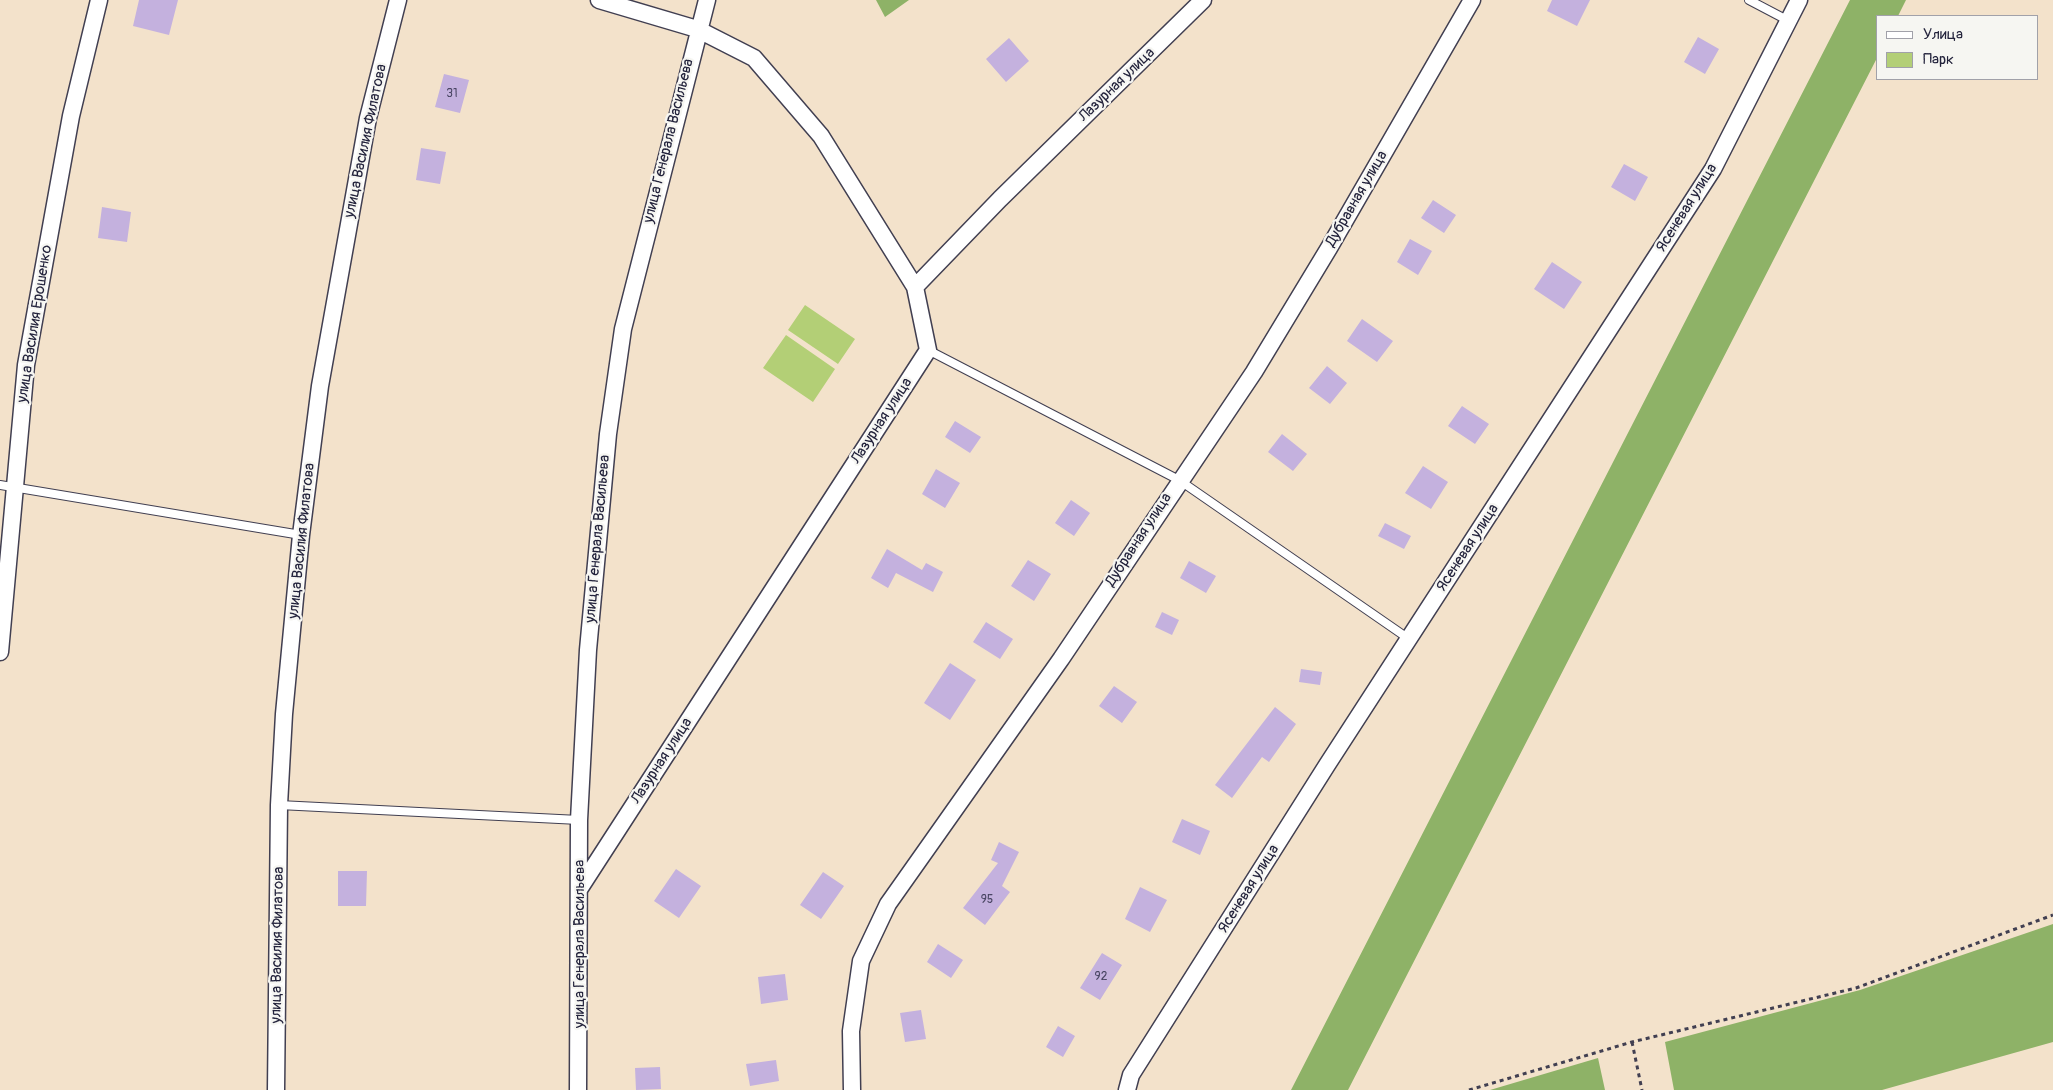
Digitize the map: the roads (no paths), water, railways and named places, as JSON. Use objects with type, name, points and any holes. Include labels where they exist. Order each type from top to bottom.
[{"type":"street","name":"улица Василия Ерошенко","points":[[0,652],[7,486],[26,365],[70,116],[99,0]]},
{"type":"street","name":"улица Василия Филатова","points":[[276,1090],[279,805],[284,714],[301,535],[320,386],[368,118],[398,0]]},
{"type":"street","points":[[599,0],[698,28],[754,58],[821,136],[915,287],[928,350]]},
{"type":"street","name":"улица Генерала Васильева","points":[[578,1090],[579,820],[588,650],[608,434],[623,329],[706,0]]},
{"type":"street","name":"Лазурная улица","points":[[915,287],[1000,199],[1203,0]]},
{"type":"street","name":"Дубравная улица","points":[[852,1090],[851,1031],[861,961],[888,904],[1061,659],[1259,363],[1329,248],[1472,0]]},
{"type":"street","name":"Ясеневая улица","points":[[1127,1090],[1131,1075],[1409,639],[1713,169],[1799,0]]},
{"type":"street","name":"Лазурная улица","points":[[580,888],[928,350]]},
{"type":"lane","points":[[1749,0],[1788,21]]},
{"type":"lane","points":[[928,350],[1179,480],[1409,639]]},
{"type":"lane","points":[[7,486],[301,535]]},
{"type":"lane","points":[[279,805],[579,820]]}]
